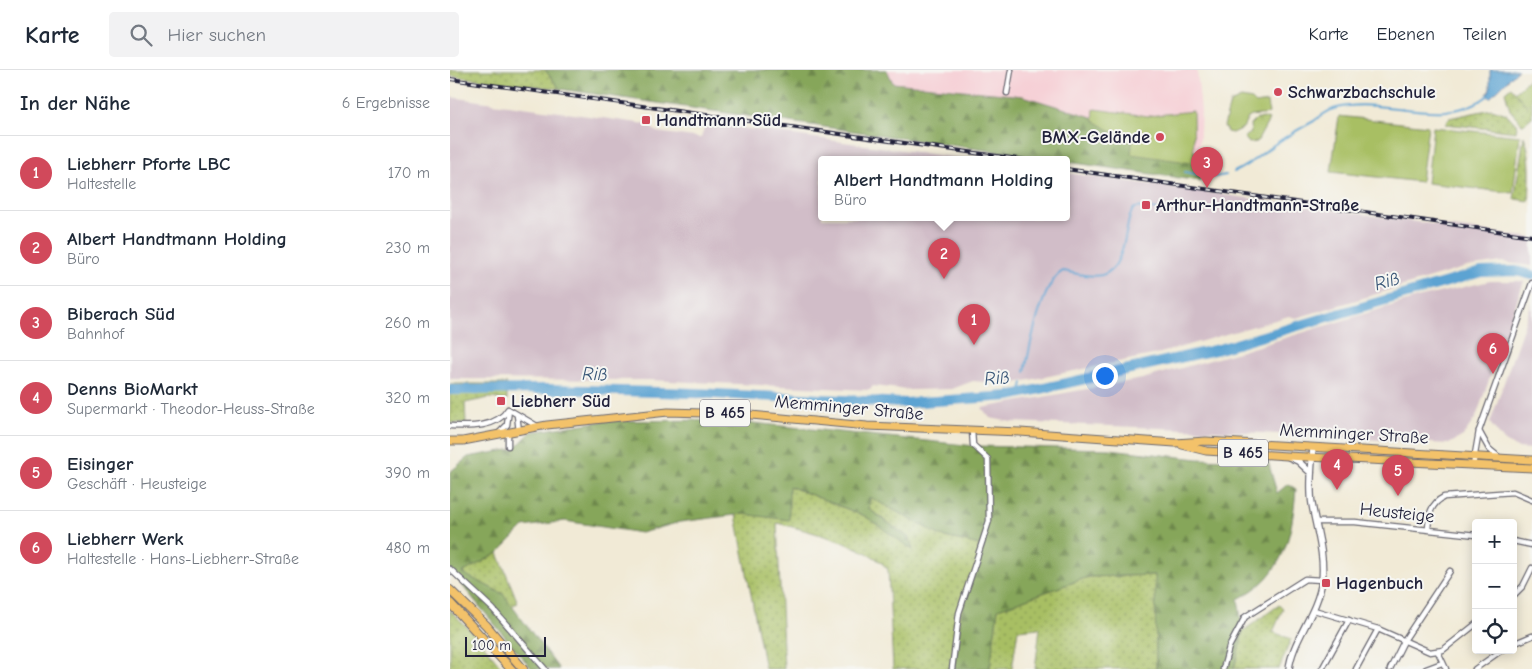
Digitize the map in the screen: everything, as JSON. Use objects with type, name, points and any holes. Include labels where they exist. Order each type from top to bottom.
[{"type":"highway","points":[[450,590],[486,625],[523,669]]},
{"type":"highway","points":[[450,603],[511,669]]},
{"type":"main road","name":"Memminger Straße","points":[[463,441],[540,426],[617,416],[699,412],[867,426],[972,432],[1020,432],[1175,443],[1206,441],[1312,446],[1532,460]]},
{"type":"main road","name":"B 465","points":[[450,441],[463,441]]},
{"type":"main road","name":"B 465","points":[[450,447],[463,441]]},
{"type":"main road","name":"Memminger Straße","points":[[1175,443],[1206,451],[1532,468]]},
{"type":"street","points":[[1007,93],[1011,70]]},
{"type":"street","points":[[1473,466],[1479,431],[1532,284]]},
{"type":"street","points":[[509,409],[516,415],[540,426]]},
{"type":"street","points":[[450,426],[494,422],[509,409]]},
{"type":"street","points":[[494,436],[508,425],[509,409]]},
{"type":"street","points":[[516,415],[520,431]]},
{"type":"street","points":[[1479,431],[1489,450],[1501,458]]},
{"type":"street","points":[[952,669],[958,613],[989,521],[988,459],[973,445],[972,432]]},
{"type":"street","points":[[508,433],[508,446]]},
{"type":"street","points":[[1289,669],[1294,651],[1314,610],[1322,580],[1322,554],[1312,503],[1312,446]]},
{"type":"street","points":[[1287,456],[1298,461],[1311,473]]},
{"type":"street","points":[[1428,530],[1430,510],[1444,496],[1514,492],[1532,500]]},
{"type":"street","name":"Heusteige","points":[[1316,522],[1355,522],[1472,535]]},
{"type":"street","points":[[1517,542],[1532,544]]},
{"type":"street","points":[[1517,592],[1532,568]]},
{"type":"street","points":[[450,569],[493,609],[545,669]]},
{"type":"street","points":[[1390,669],[1405,639],[1450,571]]},
{"type":"street","points":[[1223,669],[1229,647],[1245,617],[1304,579],[1322,580]]},
{"type":"street","points":[[1314,610],[1378,629],[1405,639],[1425,650],[1438,652],[1449,646],[1472,627]]},
{"type":"street","points":[[1322,669],[1349,620]]},
{"type":"street","points":[[1356,669],[1378,629]]},
{"type":"street","points":[[1517,642],[1532,636]]},
{"type":"street","points":[[1438,652],[1446,669]]},
{"type":"street","points":[[1475,669],[1496,654]]},
{"type":"street","points":[[1426,669],[1442,663]]},
{"type":"shaded area","points":[[887,70],[1197,70],[1201,111],[1199,152],[1150,150],[1023,96],[893,83]]},
{"type":"shaded area","points":[[450,97],[646,124],[657,132],[701,138],[706,123],[944,156],[818,156],[818,221],[1070,221],[1070,173],[1532,238],[1532,266],[1502,262],[1467,267],[1296,318],[1289,316],[1157,354],[1010,384],[973,381],[952,389],[909,390],[873,386],[870,390],[649,380],[450,379]]},
{"type":"shaded area","points":[[1490,281],[1524,281],[1476,417],[1463,436],[1449,444],[1209,430],[1012,422],[990,418],[982,408],[1142,379],[1417,298]]},
{"type":"shaded area","points":[[1532,302],[1532,449],[1517,448],[1504,441],[1490,423]]},
{"type":"green space","points":[[450,70],[545,70],[560,89],[450,76]]},
{"type":"green space","points":[[545,70],[887,70],[893,83],[1023,96],[1118,125],[1150,150],[1199,152],[1200,181],[1070,162],[1070,156],[1026,156],[560,89]]},
{"type":"green space","points":[[1532,76],[1532,101],[1527,106],[1515,92]]},
{"type":"green space","points":[[1511,87],[1527,105],[1532,101],[1532,117],[1523,125],[1510,110],[1505,92]]},
{"type":"green space","points":[[1241,98],[1252,100],[1256,104],[1267,102],[1269,113],[1248,118],[1243,128],[1232,133],[1227,132],[1224,126],[1230,103]]},
{"type":"green space","name":"BMX-Gelände","points":[[1094,109],[1148,116],[1193,111],[1194,163],[1131,154],[1133,139],[1119,136],[1093,120]]},
{"type":"green space","points":[[1492,109],[1507,114],[1517,125],[1516,132],[1445,124],[1449,118]]},
{"type":"green space","points":[[1339,116],[1428,126],[1421,182],[1331,172]]},
{"type":"green space","points":[[1264,118],[1269,120],[1257,142],[1249,143],[1244,137],[1251,133],[1250,125],[1256,119]]},
{"type":"green space","points":[[1433,127],[1520,136],[1513,193],[1427,183]]},
{"type":"green space","points":[[1524,136],[1529,160],[1529,201],[1514,199]]},
{"type":"green space","points":[[450,384],[507,384],[507,400],[489,398],[465,403],[466,423],[450,423]]},
{"type":"green space","points":[[724,420],[975,446],[1110,449],[1198,459],[1268,461],[1277,493],[1288,484],[1296,489],[1292,523],[1283,553],[1276,567],[1254,590],[1238,599],[1243,631],[1234,669],[1156,669],[1155,575],[1088,577],[998,609],[990,668],[954,669],[961,615],[984,546],[941,536],[870,497],[869,509],[909,538],[913,550],[865,516],[789,486],[789,520],[743,514],[680,522],[641,533],[565,521],[524,527],[498,553],[462,573],[503,594],[559,669],[532,669],[450,571],[450,472],[468,457],[514,449],[531,432],[604,421]]},
{"type":"green space","points":[[789,486],[865,516],[912,549],[909,538],[869,509],[870,497],[941,536],[984,546],[961,615],[954,669],[893,669],[888,570],[880,561],[853,546],[777,523],[784,669],[765,669],[736,515],[743,514]]},
{"type":"green space","points":[[498,553],[518,603],[511,606],[503,594],[461,573]]},
{"type":"green space","points":[[1156,575],[1156,669],[1035,669],[1040,628],[1018,630],[1012,669],[978,669],[990,667],[998,609],[1088,577]]},
{"type":"green space","points":[[1279,605],[1283,609],[1273,632],[1291,639],[1279,669],[1234,669],[1243,631]]},
{"type":"green space","points":[[450,610],[479,639],[503,669],[450,669]]},
{"type":"water","points":[[1490,70],[1518,70],[1490,98],[1487,95],[1490,89]]},
{"type":"waterway","points":[[1234,172],[1280,141],[1334,109],[1356,105],[1414,110],[1453,110],[1472,105],[1489,95]]},
{"type":"waterway","points":[[1185,172],[1214,177],[1226,175]]},
{"type":"waterway","points":[[1025,372],[1038,317],[1049,288],[1056,278],[1063,271],[1092,276],[1102,275],[1111,270],[1121,252],[1129,220],[1135,208],[1158,210]]},
{"type":"waterway","name":"Riß","points":[[450,390],[546,389],[694,393],[906,403],[1009,396],[1219,349],[1481,272],[1516,271],[1532,275]]},
{"type":"waterway","points":[[1020,394],[1023,383]]},
{"type":"railway","points":[[450,79],[997,156]]},
{"type":"railway","points":[[1070,170],[1532,236]]},
{"type":"place","name":"Schwarzbachschule","points":[[1278,92]]},
{"type":"place","name":"Handtmann Süd","points":[[646,120]]},
{"type":"place","name":"BMX-Gelände","points":[[1160,137]]},
{"type":"place","name":"Biberach Süd","points":[[1207,188]]},
{"type":"place","name":"Arthur-Handtmann-Straße","points":[[1146,205]]},
{"type":"place","name":"Albert Handtmann Holding","points":[[944,279]]},
{"type":"place","name":"Liebherr Pforte LBC","points":[[974,345]]},
{"type":"place","name":"Liebherr Werk","points":[[1493,374]]},
{"type":"place","name":"Liebherr Süd","points":[[501,401]]},
{"type":"place","name":"Denns BioMarkt","points":[[1337,490]]},
{"type":"place","name":"Eisinger","points":[[1398,496]]},
{"type":"place","name":"Hagenbuch","points":[[1326,583]]}]
